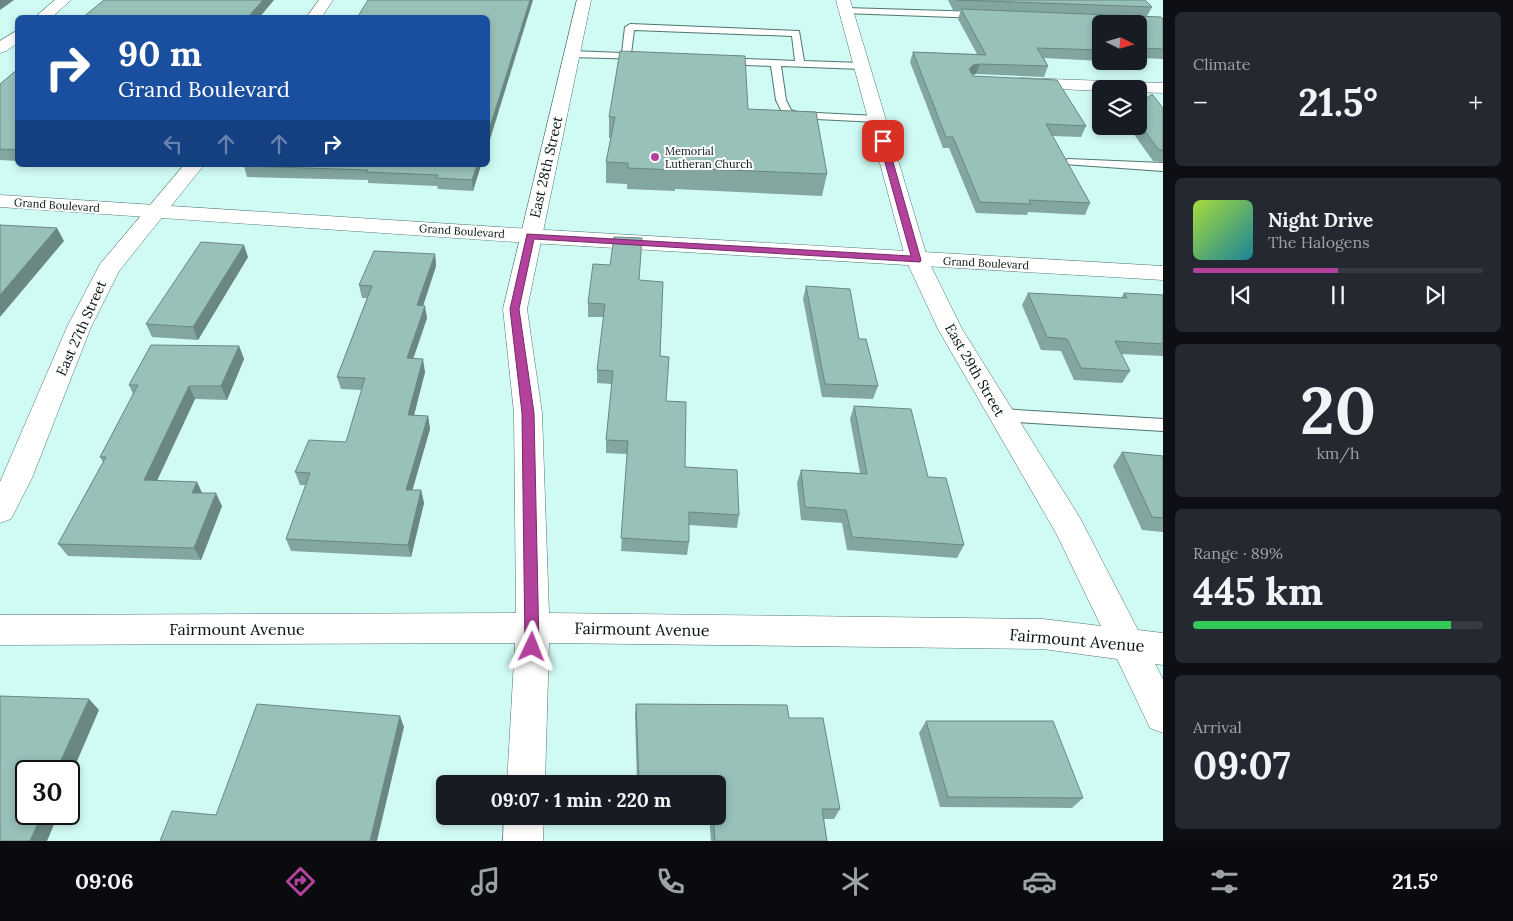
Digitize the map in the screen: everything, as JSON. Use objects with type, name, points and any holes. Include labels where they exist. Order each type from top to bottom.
[{"type":"street","points":[[45,15],[64,0]]},
{"type":"street","points":[[314,15],[326,0]]},
{"type":"street","name":"East 28th Street","points":[[526,775],[533,628],[528,413],[514,309],[584,0]]},
{"type":"street","name":"East 29th Street","points":[[845,5],[917,260],[950,329],[1069,527],[1163,716]]},
{"type":"street","points":[[0,48],[15,37]]},
{"type":"street","points":[[1006,82],[1163,88]]},
{"type":"street","name":"East 27th Street","points":[[0,511],[17,478],[79,327],[108,269],[192,167]]},
{"type":"street","name":"Grand Boulevard","points":[[0,201],[917,260],[1163,273]]},
{"type":"street","name":"Fairmount Avenue","points":[[0,630],[533,628],[1043,634],[1163,649]]},
{"type":"street","points":[[523,841],[524,825]]},
{"type":"lane","points":[[845,5],[995,16]]},
{"type":"lane","points":[[626,56],[630,27],[796,33],[800,64]]},
{"type":"lane","points":[[572,54],[650,58]]},
{"type":"lane","points":[[718,60],[862,66]]},
{"type":"lane","points":[[776,63],[781,100],[787,112],[796,115],[877,119]]},
{"type":"lane","points":[[1068,162],[1163,167]]},
{"type":"lane","points":[[1001,415],[1163,425]]},
{"type":"building","points":[[104,0],[263,0],[250,15],[86,15]]},
{"type":"building","points":[[368,0],[530,0],[490,127],[490,15],[359,15]]},
{"type":"building","points":[[957,0],[1145,0],[1152,7]]},
{"type":"building","points":[[961,9],[1111,15],[1092,15],[1092,50],[1037,48],[1048,66],[980,64],[973,65],[969,69],[973,76],[1057,80],[1086,126],[1046,124],[1090,203],[1029,200],[1031,204],[980,202],[953,137],[946,137],[913,52],[986,55]]},
{"type":"building","points":[[1148,16],[1161,17],[1163,19],[1163,49],[1148,48]]},
{"type":"building","points":[[620,51],[745,56],[748,109],[816,112],[827,174],[628,168],[628,163],[606,162],[615,117],[609,117]]},
{"type":"building","points":[[15,72],[15,150],[0,149],[0,84]]},
{"type":"building","points":[[1152,94],[1163,108],[1163,150],[1159,150],[1147,134],[1147,98]]},
{"type":"building","points":[[275,167],[476,167],[472,180],[436,178],[438,175],[366,172],[368,170]]},
{"type":"building","points":[[0,225],[57,228],[0,295]]},
{"type":"building","points":[[614,237],[642,238],[639,280],[663,282],[660,356],[669,357],[666,401],[686,402],[685,467],[737,470],[739,515],[689,512],[689,542],[621,538],[628,441],[606,440],[613,371],[597,370],[605,304],[588,303],[593,264],[610,265]]},
{"type":"building","points":[[201,242],[244,245],[193,327],[146,324]]},
{"type":"building","points":[[374,251],[435,254],[417,305],[425,306],[407,358],[423,359],[408,415],[428,416],[406,490],[421,490],[408,545],[286,539],[310,473],[295,472],[309,440],[346,442],[365,378],[337,377],[372,286],[359,285]]},
{"type":"building","points":[[806,286],[850,289],[859,339],[866,339],[878,386],[825,384]]},
{"type":"building","points":[[1028,293],[1127,298],[1124,293],[1163,295],[1163,344],[1115,341],[1130,371],[1081,368],[1067,339],[1047,337]]},
{"type":"building","points":[[151,345],[239,346],[221,386],[189,386],[144,480],[197,482],[192,493],[216,493],[194,548],[58,544],[106,457],[100,457],[138,385],[129,385]]},
{"type":"building","points":[[854,406],[911,409],[928,477],[946,478],[964,545],[852,537],[846,510],[805,507],[801,470],[867,474]]},
{"type":"building","points":[[1122,452],[1163,456],[1163,518],[1152,517]]},
{"type":"building","points":[[0,696],[89,699],[61,760],[15,760],[15,825],[37,825],[30,841],[0,841]]},
{"type":"building","points":[[257,704],[400,716],[370,841],[160,841],[172,811],[216,815]]},
{"type":"building","points":[[636,704],[787,705],[789,718],[823,718],[840,809],[822,809],[827,841],[715,841],[714,825],[726,825],[726,775],[639,775]]},
{"type":"building","points":[[926,721],[1053,721],[1083,798],[948,797]]},
{"type":"place","name":"Memorial Lutheran Church","points":[[655,157]]},
{"type":"route","points":[[532,647],[528,413],[514,309],[530,236],[917,260],[883,141]]}]
